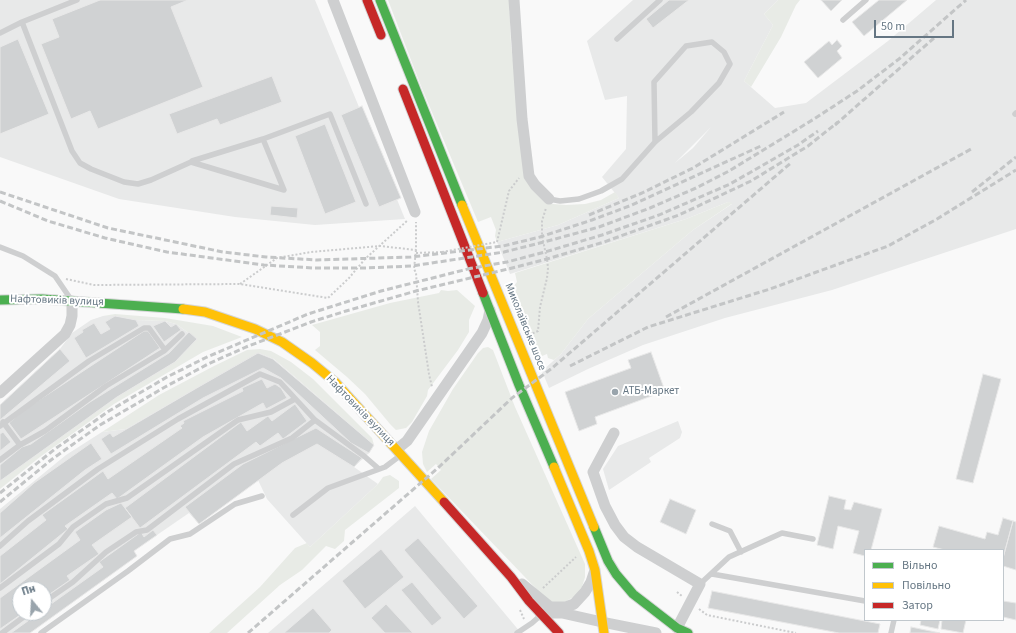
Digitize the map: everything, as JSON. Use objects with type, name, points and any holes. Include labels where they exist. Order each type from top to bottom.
[{"type":"main road","points":[[367,0],[384,43]]},
{"type":"main road","name":"Миколаївське шосе","points":[[380,0],[451,178],[608,561],[625,587],[650,609],[683,631]]},
{"type":"main road","points":[[398,78],[527,402],[589,550],[595,570],[603,628]]},
{"type":"main road","name":"Нафтовиків вулиця","points":[[0,300],[72,300],[174,307],[205,312],[255,329],[282,342],[312,363],[335,382],[511,577]]},
{"type":"main road","points":[[532,598],[541,614],[559,633]]},
{"type":"street","points":[[333,0],[416,212]]},
{"type":"street","points":[[514,0],[522,120],[529,176],[535,186],[549,199]]},
{"type":"street","points":[[0,394],[65,334],[70,325],[72,316],[72,300]]},
{"type":"street","points":[[399,452],[482,333],[488,320],[490,310]]},
{"type":"street","points":[[614,434],[593,472],[605,506],[615,525],[624,537],[637,547],[700,584],[690,602],[683,631]]},
{"type":"street","points":[[549,606],[560,608],[574,604],[585,592],[591,582],[595,570]]},
{"type":"street","points":[[511,577],[518,580],[532,598],[562,612],[603,628],[656,633]]},
{"type":"street","points":[[541,614],[562,612]]},
{"type":"lane","points":[[0,33],[22,22],[77,0]]},
{"type":"lane","points":[[617,39],[660,0]]},
{"type":"lane","points":[[843,20],[866,0]]},
{"type":"lane","points":[[22,22],[72,151],[80,162],[91,169],[124,182],[138,184],[151,180],[191,162],[263,139],[330,114],[366,204]]},
{"type":"lane","points":[[549,199],[560,201],[580,199],[601,191],[622,179],[655,142],[691,112],[719,83],[730,64],[724,52],[712,42],[686,46],[654,82],[655,142]]},
{"type":"lane","points":[[191,162],[284,190],[263,139]]},
{"type":"lane","points":[[0,247],[23,256],[55,276],[72,300]]},
{"type":"lane","points":[[20,445],[2,424],[89,361],[144,328],[150,328],[166,350]]},
{"type":"lane","points":[[0,460],[20,445],[45,431],[106,386],[166,350],[182,334]]},
{"type":"lane","points":[[0,546],[28,521],[98,469],[178,419],[260,374],[280,382],[315,420],[364,456],[379,469]]},
{"type":"lane","points":[[0,588],[59,544],[73,527],[106,504],[127,498],[238,420],[271,412],[295,399]]},
{"type":"lane","points":[[52,596],[73,582],[106,552],[136,532],[147,530],[234,464],[292,438],[315,420]]},
{"type":"lane","points":[[293,515],[328,488],[385,467],[399,452]]},
{"type":"lane","points":[[41,633],[170,539],[190,534],[235,504],[262,496]]},
{"type":"lane","points":[[712,524],[730,531],[740,552]]},
{"type":"lane","points":[[700,584],[729,557],[782,533],[812,539]]},
{"type":"lane","points":[[712,574],[864,601]]},
{"type":"lane","points":[[517,633],[532,623],[541,614]]},
{"type":"lane","points":[[2,633],[18,621]]},
{"type":"lane","points":[[891,633],[894,621]]},
{"type":"path","points":[[416,254],[442,252],[498,242],[509,191],[528,168]]},
{"type":"path","points":[[538,331],[540,307],[548,268],[542,236],[542,221],[549,199]]},
{"type":"path","points":[[55,276],[94,285],[240,284],[328,298],[349,278],[365,259],[416,212]]},
{"type":"path","points":[[416,212],[416,254],[414,269],[416,273],[416,287],[428,374],[436,400]]},
{"type":"path","points":[[240,284],[277,258],[311,252],[380,246],[416,250]]},
{"type":"path","points":[[519,611],[570,562],[582,553],[589,550]]},
{"type":"path","points":[[676,592],[707,615],[796,633]]},
{"type":"shaded area","points":[[0,0],[315,0],[405,219],[315,225],[235,217],[119,199],[0,157]]},
{"type":"shaded area","points":[[388,0],[509,0],[511,44],[525,161],[544,201],[553,204],[566,205],[585,204],[601,200],[615,192],[619,198],[558,225],[497,242],[495,236],[496,230],[491,217],[478,222],[421,86]]},
{"type":"shaded area","points":[[633,0],[778,0],[764,14],[773,25],[744,81],[775,108],[806,103],[888,41],[936,0],[1016,0],[1016,229],[832,290],[725,318],[643,345],[549,388],[542,371],[561,354],[588,319],[693,230],[732,204],[728,202],[686,219],[510,274],[497,242],[558,225],[619,198],[602,177],[626,149],[627,96],[605,100],[587,41]],"holes":[[[711,127],[693,148],[675,163]]]},
{"type":"shaded area","points":[[778,0],[800,0],[796,5],[781,37],[751,87],[744,81],[773,25],[764,14]]},
{"type":"shaded area","points":[[728,202],[733,203],[693,230],[588,319],[561,354],[554,360],[548,358],[547,354],[537,358],[509,292],[517,282],[515,273],[686,219]]},
{"type":"shaded area","points":[[441,290],[457,290],[475,306],[469,320],[469,332],[458,350],[428,390],[427,396],[412,422],[406,428],[396,430],[365,394],[315,350],[320,346],[320,332],[312,325],[390,303],[439,293]]},
{"type":"shaded area","points":[[115,314],[165,318],[213,326],[242,337],[203,352],[114,404],[40,457],[0,489],[0,481],[117,397],[175,362],[197,339],[176,324],[165,321],[136,320],[115,316],[103,316]]},
{"type":"shaded area","points":[[103,316],[115,316],[136,320],[165,321],[176,324],[197,339],[175,362],[117,397],[0,481],[0,405],[60,349],[72,333],[91,320]]},
{"type":"shaded area","points":[[488,347],[493,350],[515,407],[585,564],[585,577],[582,587],[575,596],[565,602],[555,603],[545,598],[431,479],[441,470],[436,464],[427,472],[423,464],[422,452],[429,431],[453,389],[478,353],[483,348]]},
{"type":"shaded area","points":[[260,349],[271,351],[291,362],[313,379],[372,438],[374,445],[274,359],[259,353],[126,429],[102,432],[159,395],[214,366],[247,350]]},
{"type":"shaded area","points":[[258,353],[273,359],[374,445],[369,453],[354,467],[378,484],[310,547],[267,499],[258,480],[199,524],[189,513],[134,551],[137,556],[52,617],[52,581],[12,581],[12,621],[47,621],[30,633],[0,633],[0,509],[66,455],[102,432],[126,429]]},
{"type":"shaded area","points":[[678,421],[682,432],[680,438],[649,458],[651,462],[609,490],[603,469],[618,446]]},
{"type":"shaded area","points":[[390,475],[399,481],[399,488],[345,530],[344,541],[335,549],[326,546],[302,570],[280,585],[227,633],[209,633],[260,587],[295,548],[307,543],[310,547],[378,484],[383,477]]},
{"type":"shaded area","points":[[415,506],[521,633],[268,633]]},
{"type":"building","points":[[100,0],[188,0],[171,7],[203,87],[98,129],[90,111],[71,119],[41,44],[59,37],[52,19]]},
{"type":"building","points":[[669,0],[689,0],[653,28],[646,19]]},
{"type":"building","points":[[821,0],[842,0],[831,11]]},
{"type":"building","points":[[879,0],[907,0],[864,36],[852,22]]},
{"type":"building","points":[[18,39],[49,114],[0,134],[0,47]]},
{"type":"building","points":[[837,40],[842,46],[837,51],[842,58],[818,78],[804,62],[829,41],[832,45]]},
{"type":"building","points":[[272,76],[282,102],[220,125],[217,119],[177,134],[169,114]]},
{"type":"building","points":[[362,106],[401,198],[379,207],[341,115]]},
{"type":"building","points":[[325,124],[356,202],[325,214],[295,136]]},
{"type":"building","points":[[271,206],[298,208],[297,218],[270,215]]},
{"type":"building","points":[[115,316],[136,320],[139,326],[86,358],[74,338],[83,332],[82,330],[94,323],[101,334],[110,329],[105,322]]},
{"type":"building","points":[[165,321],[171,327],[176,324],[181,330],[164,342],[153,326]]},
{"type":"building","points":[[144,331],[148,331],[160,348],[21,439],[9,423],[24,410]]},
{"type":"building","points":[[189,332],[197,339],[175,362],[117,397],[0,481],[0,465],[22,447],[31,444],[90,402],[169,353]]},
{"type":"building","points":[[60,349],[70,361],[0,420],[0,405]]},
{"type":"building","name":"АТБ-Маркет","points":[[651,352],[665,391],[595,417],[597,424],[579,431],[565,392],[631,368],[628,360]]},
{"type":"building","points":[[258,353],[273,359],[374,445],[369,453],[351,443],[281,378],[263,368],[203,398],[111,454],[101,439],[110,433],[113,437]]},
{"type":"building","points":[[983,374],[1001,379],[973,483],[956,479]]},
{"type":"building","points":[[262,379],[267,388],[275,384],[281,388],[287,398],[266,409],[263,403],[203,437],[117,499],[112,493],[65,526],[68,529],[0,584],[0,556],[46,520],[42,515],[103,471],[108,479],[182,428],[180,426],[184,423],[183,421],[243,391],[242,388]]},
{"type":"building","points":[[295,404],[307,421],[283,439],[278,433],[260,446],[256,442],[140,528],[125,508],[241,422],[247,431],[268,416],[272,421]]},
{"type":"building","points":[[316,428],[362,458],[354,467],[317,444],[282,463],[199,524],[185,507],[243,464]]},
{"type":"building","points":[[3,432],[11,442],[0,451],[0,434]]},
{"type":"building","points":[[91,443],[102,459],[85,470],[0,538],[0,513],[34,483]]},
{"type":"building","points":[[829,496],[846,500],[844,509],[851,510],[854,502],[882,509],[871,549],[864,549],[864,556],[853,553],[859,531],[838,526],[833,549],[817,545]]},
{"type":"building","points":[[670,499],[696,510],[686,534],[660,522]]},
{"type":"building","points":[[121,503],[132,517],[92,545],[99,554],[67,576],[70,580],[52,592],[52,581],[23,581],[80,540],[75,532],[106,510]]},
{"type":"building","points":[[1003,518],[1013,521],[1004,554],[1004,549],[941,549],[933,547],[939,526],[985,539],[987,532],[998,535]]},
{"type":"building","points":[[1013,521],[1016,522],[1016,570],[1004,566],[1004,554]]},
{"type":"building","points":[[153,530],[157,535],[134,551],[137,556],[52,617],[52,603],[103,567],[99,562],[141,532],[144,537]]},
{"type":"building","points":[[418,538],[478,606],[464,619],[404,550]]},
{"type":"building","points":[[381,549],[404,577],[365,609],[342,581]]},
{"type":"building","points":[[412,582],[442,618],[432,626],[401,590]]},
{"type":"building","points":[[12,589],[12,621],[0,629],[0,598]]},
{"type":"building","points":[[712,591],[880,624],[878,633],[839,633],[708,608]]},
{"type":"building","points":[[1004,601],[1016,603],[1016,620],[1004,617]]},
{"type":"building","points":[[386,604],[413,633],[385,633],[371,618]]},
{"type":"building","points":[[313,608],[332,630],[329,633],[284,633]]},
{"type":"building","points":[[28,621],[47,621],[30,633],[11,633]]},
{"type":"building","points":[[921,621],[940,621],[938,629],[920,625]]},
{"type":"building","points":[[942,621],[966,621],[963,633],[941,629]]},
{"type":"building","points":[[911,627],[940,633],[910,633]]},
{"type":"railway","points":[[0,201],[48,221],[105,238],[167,252],[264,265],[314,268],[412,266],[504,252],[599,227],[650,208],[696,188],[729,171],[857,91],[899,59],[966,0]]},
{"type":"railway","points":[[835,125],[934,38]]},
{"type":"railway","points":[[589,215],[642,193],[693,168],[784,112]]},
{"type":"railway","points":[[0,502],[51,460],[100,425],[208,364],[246,347],[311,322],[416,291],[547,259],[604,242],[679,215],[751,181],[808,146],[838,122]]},
{"type":"railway","points":[[467,269],[507,262],[545,252],[602,235],[659,215],[730,184],[798,145],[818,131]]},
{"type":"railway","points":[[0,192],[108,228],[223,252],[266,257],[317,260],[411,257],[503,246],[540,237],[632,205],[763,145]]},
{"type":"railway","points":[[666,317],[973,148]]},
{"type":"railway","points":[[972,192],[1016,157]]},
{"type":"railway","points":[[248,633],[439,467],[512,398],[551,369],[792,162]]},
{"type":"railway","points":[[570,366],[648,327],[770,289],[888,246],[937,219],[1016,170]]},
{"type":"railway","points":[[0,493],[55,449],[109,411],[167,377],[207,357],[308,314],[381,291],[472,268]]},
{"type":"traffic: fast","points":[[380,0],[462,205]]},
{"type":"traffic: fast","points":[[483,293],[519,385],[554,467]]},
{"type":"traffic: fast","points":[[0,300],[42,299],[183,309]]},
{"type":"traffic: fast","points":[[594,527],[608,561],[616,574],[633,594],[677,628],[688,633]]},
{"type":"traffic: slow","points":[[462,205],[594,527]]},
{"type":"traffic: slow","points":[[183,309],[205,312],[255,329],[282,342],[312,363],[335,382],[444,502]]},
{"type":"traffic: slow","points":[[554,467],[589,551],[595,570],[604,633]]},
{"type":"traffic: jam","points":[[367,0],[381,35]]},
{"type":"traffic: jam","points":[[403,89],[483,293]]},
{"type":"traffic: jam","points":[[444,502],[511,577],[529,601],[559,633]]},
{"type":"place","name":"АТБ-Маркет","points":[[615,392]]}]
